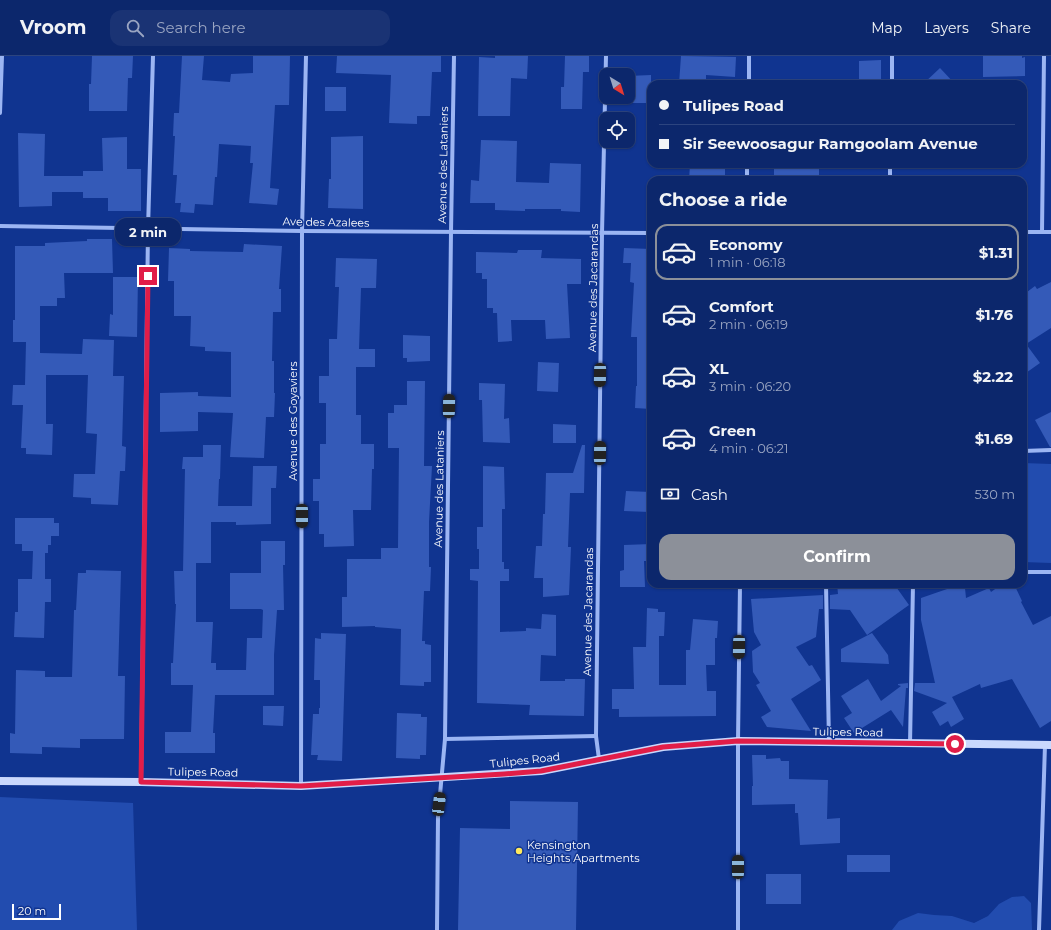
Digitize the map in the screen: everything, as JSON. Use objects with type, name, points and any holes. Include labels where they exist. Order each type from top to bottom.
[{"type":"main road","name":"Tulipes Road","points":[[0,780],[301,786],[541,771],[663,747],[738,741],[1048,745]]},
{"type":"street","points":[[0,114],[2,56]]},
{"type":"street","points":[[141,782],[148,228],[153,56]]},
{"type":"street","name":"Avenue des Goyaviers","points":[[301,786],[302,231],[306,56]]},
{"type":"street","name":"Avenue des Lataniers","points":[[437,930],[438,817],[445,739],[454,56]]},
{"type":"street","name":"Avenue des Jacarandas","points":[[600,760],[596,736],[602,233],[606,56]]},
{"type":"street","points":[[749,56],[749,80]]},
{"type":"street","points":[[892,56],[892,80]]},
{"type":"street","points":[[1042,232],[1044,56]]},
{"type":"street","name":"Ave des Azalees","points":[[0,226],[302,231],[647,233]]},
{"type":"street","points":[[1027,232],[1051,232]]},
{"type":"street","points":[[1027,451],[1051,450]]},
{"type":"street","points":[[1027,572],[1051,572]]},
{"type":"street","points":[[738,930],[740,588]]},
{"type":"street","points":[[826,588],[829,743]]},
{"type":"street","points":[[910,744],[913,588]]},
{"type":"street","points":[[445,739],[596,736]]},
{"type":"street","points":[[1039,930],[1048,745]]},
{"type":"shaded area","points":[[1027,463],[1051,464],[1051,563],[1027,562]]},
{"type":"shaded area","points":[[0,797],[133,803],[137,930],[0,930]]},
{"type":"shaded area","points":[[1024,896],[1031,903],[1032,930],[892,930],[899,921],[918,913],[952,916],[974,923],[988,916],[999,904],[1012,897]]},
{"type":"building","points":[[92,56],[133,56],[132,78],[128,78],[127,111],[89,111],[89,84],[91,84]]},
{"type":"building","points":[[182,56],[204,56],[202,80],[230,82],[231,74],[253,73],[253,56],[290,56],[289,105],[275,105],[270,188],[279,189],[277,205],[249,203],[253,163],[250,163],[251,146],[219,144],[217,177],[215,177],[213,205],[195,204],[194,213],[180,212],[181,203],[175,203],[177,175],[173,175],[175,136],[173,136],[174,113],[179,113]]},
{"type":"building","points":[[337,56],[441,56],[441,72],[432,72],[430,116],[417,116],[417,124],[389,123],[391,75],[336,73]]},
{"type":"building","points":[[495,56],[528,56],[527,79],[511,78],[510,116],[478,116],[479,57],[495,58]]},
{"type":"building","points":[[565,56],[589,56],[589,72],[583,72],[582,109],[561,109],[561,87],[564,87]]},
{"type":"building","points":[[681,56],[736,57],[735,77],[706,75],[706,80],[679,80]]},
{"type":"building","points":[[983,56],[1025,57],[1025,76],[983,77]]},
{"type":"building","points":[[881,60],[881,80],[859,80],[859,61]]},
{"type":"building","points":[[940,68],[951,80],[927,80]]},
{"type":"building","points":[[651,75],[651,80],[647,80],[647,103],[635,103],[635,76]]},
{"type":"building","points":[[325,87],[346,87],[346,111],[325,111]]},
{"type":"building","points":[[18,133],[45,134],[44,176],[83,176],[83,171],[103,171],[102,138],[127,137],[127,169],[141,169],[141,211],[108,211],[108,198],[83,198],[83,192],[52,192],[52,206],[19,207]]},
{"type":"building","points":[[363,136],[363,209],[328,208],[329,179],[331,179],[331,137]]},
{"type":"building","points":[[481,140],[517,141],[516,182],[549,183],[550,163],[581,164],[580,212],[561,211],[561,209],[525,209],[525,211],[495,210],[495,203],[470,203],[471,180],[479,181]]},
{"type":"building","points":[[690,168],[725,168],[725,176],[689,176]]},
{"type":"building","points":[[774,168],[819,168],[819,176],[774,176]]},
{"type":"building","points":[[87,239],[112,239],[113,273],[64,273],[65,298],[57,298],[57,306],[40,306],[40,353],[82,354],[83,339],[114,340],[113,376],[124,376],[122,446],[126,447],[125,471],[120,471],[118,505],[91,504],[91,498],[73,497],[74,474],[95,474],[97,434],[86,433],[88,375],[46,375],[46,424],[53,424],[52,455],[26,454],[26,448],[21,448],[23,405],[12,405],[13,385],[25,385],[26,342],[13,342],[13,320],[15,320],[15,246],[45,246],[45,243],[87,241]]},
{"type":"building","points":[[244,244],[282,246],[279,289],[281,289],[281,312],[273,312],[272,361],[274,361],[274,417],[266,417],[264,458],[230,457],[233,413],[198,412],[198,431],[160,432],[160,393],[198,392],[198,396],[231,397],[231,352],[205,351],[205,347],[190,346],[191,316],[174,316],[174,281],[168,281],[169,248],[190,249],[190,251],[243,252]]},
{"type":"building","points":[[624,248],[647,249],[647,409],[635,408],[637,386],[637,337],[631,337],[634,283],[630,282],[631,263],[623,263]]},
{"type":"building","points":[[518,250],[542,250],[541,258],[581,259],[581,284],[567,284],[570,338],[546,339],[545,320],[511,320],[512,341],[498,342],[497,313],[493,313],[493,308],[487,308],[487,279],[482,279],[482,273],[476,273],[476,252],[517,253]]},
{"type":"building","points":[[336,258],[377,259],[376,288],[361,288],[359,349],[375,349],[375,367],[356,367],[356,415],[361,415],[361,444],[374,444],[374,469],[372,469],[371,510],[353,510],[354,546],[324,547],[324,534],[319,534],[319,501],[313,501],[313,479],[320,479],[320,444],[326,444],[326,403],[319,403],[319,376],[329,376],[329,339],[337,339],[339,287],[335,287]]},
{"type":"building","points":[[113,277],[138,277],[137,337],[109,336],[110,314],[113,315]]},
{"type":"building","points":[[1051,282],[1051,328],[1027,343],[1027,292],[1035,286],[1037,289]]},
{"type":"building","points":[[403,335],[430,336],[430,361],[407,362],[407,358],[403,358]]},
{"type":"building","points":[[1027,345],[1040,363],[1027,372]]},
{"type":"building","points":[[538,362],[559,363],[558,392],[537,391]]},
{"type":"building","points":[[407,381],[425,381],[424,466],[432,466],[429,522],[429,567],[431,567],[430,591],[424,591],[422,641],[425,641],[425,644],[431,645],[431,682],[424,682],[424,686],[400,685],[401,629],[375,626],[342,627],[342,597],[347,597],[347,559],[381,559],[381,548],[398,548],[399,448],[388,448],[388,413],[394,413],[394,405],[407,405]]},
{"type":"building","points":[[479,383],[505,384],[504,419],[509,418],[510,443],[483,442],[482,400],[479,400]]},
{"type":"building","points":[[1051,412],[1051,447],[1050,447],[1035,420]]},
{"type":"building","points":[[553,424],[576,425],[576,443],[553,443]]},
{"type":"building","points":[[203,445],[221,445],[218,506],[252,506],[253,466],[277,466],[276,488],[271,488],[271,524],[236,525],[236,522],[211,522],[211,563],[196,563],[196,622],[213,622],[211,663],[216,663],[216,670],[246,670],[247,638],[262,638],[263,610],[230,609],[230,573],[261,573],[261,541],[285,541],[285,565],[283,565],[284,610],[277,610],[274,655],[274,695],[215,695],[213,733],[215,733],[215,753],[165,753],[165,732],[191,732],[193,685],[171,685],[171,663],[173,663],[176,604],[174,571],[183,571],[185,469],[182,469],[183,457],[203,457]]},
{"type":"building","points":[[582,445],[585,445],[584,493],[570,493],[568,547],[571,547],[569,595],[543,597],[543,578],[534,578],[536,546],[542,546],[543,514],[545,514],[546,473],[573,473]]},
{"type":"building","points":[[483,466],[504,467],[505,509],[502,509],[502,562],[504,562],[504,569],[509,569],[509,581],[500,581],[500,632],[526,631],[526,628],[541,629],[542,614],[556,615],[556,656],[541,655],[540,681],[585,679],[584,716],[529,715],[530,705],[477,703],[478,581],[470,580],[470,569],[479,569],[477,527],[483,527]]},
{"type":"building","points":[[626,491],[647,492],[647,512],[624,511]]},
{"type":"building","points":[[15,518],[54,518],[54,523],[59,523],[59,536],[51,536],[51,545],[48,545],[48,553],[45,553],[45,579],[51,579],[51,602],[45,602],[44,638],[14,637],[15,612],[18,612],[18,579],[32,579],[33,551],[22,551],[22,544],[15,544]]},
{"type":"building","points":[[647,544],[647,561],[644,561],[645,587],[620,587],[620,571],[624,570],[624,545]]},
{"type":"building","points":[[86,570],[121,571],[118,676],[125,676],[124,739],[80,739],[80,748],[42,747],[42,754],[10,753],[10,733],[15,734],[16,670],[45,671],[45,677],[72,677],[74,610],[76,610],[78,573],[86,573]]},
{"type":"building","points":[[837,588],[897,588],[909,605],[867,635],[850,610],[830,609],[830,595],[838,594]]},
{"type":"building","points":[[950,588],[965,588],[966,598],[989,588],[991,592],[996,588],[1016,588],[1022,601],[1021,602],[1033,625],[1051,616],[1051,721],[1040,728],[1012,679],[981,688],[980,684],[952,697],[964,719],[951,727],[948,721],[940,726],[932,712],[947,703],[914,691],[915,683],[935,683],[921,620],[921,598]]},
{"type":"building","points":[[823,595],[823,609],[819,609],[816,637],[796,647],[809,666],[812,665],[821,680],[791,699],[811,731],[767,727],[761,717],[771,711],[756,685],[760,683],[753,672],[752,651],[761,645],[754,632],[751,599]]},
{"type":"building","points":[[647,608],[658,609],[658,612],[665,612],[664,636],[659,636],[659,685],[686,685],[686,650],[690,650],[693,619],[718,621],[717,638],[715,638],[715,665],[706,665],[707,691],[716,691],[716,716],[619,717],[619,709],[612,709],[612,689],[634,689],[633,647],[646,647]]},
{"type":"building","points":[[321,633],[346,634],[342,761],[317,760],[318,755],[311,755],[313,714],[319,714],[320,708],[320,680],[314,680],[315,638],[321,639]]},
{"type":"building","points":[[872,633],[888,655],[889,664],[841,662],[841,649]]},
{"type":"building","points":[[868,679],[881,701],[901,686],[898,684],[908,683],[908,688],[906,688],[903,727],[891,710],[854,733],[844,718],[852,713],[841,696]]},
{"type":"building","points":[[263,706],[284,706],[283,726],[263,725]]},
{"type":"building","points":[[397,713],[421,714],[421,717],[427,717],[426,755],[420,755],[420,759],[396,758]]},
{"type":"building","points":[[752,755],[766,755],[766,759],[780,758],[781,761],[789,761],[789,779],[828,780],[827,819],[840,818],[840,843],[800,845],[798,813],[795,813],[795,804],[752,805]]},
{"type":"building","name":"Kensington Heights Apartments","points":[[510,801],[578,802],[576,930],[458,930],[460,828],[510,829]]},
{"type":"building","points":[[847,855],[890,855],[890,872],[847,872]]},
{"type":"building","points":[[766,874],[801,874],[801,904],[766,904]]},
{"type":"place","name":"Kensington Heights Apartments","points":[[519,851]]},
{"type":"route","points":[[148,276],[141,782],[301,786],[504,774],[541,771],[663,747],[738,741],[955,744]]}]
